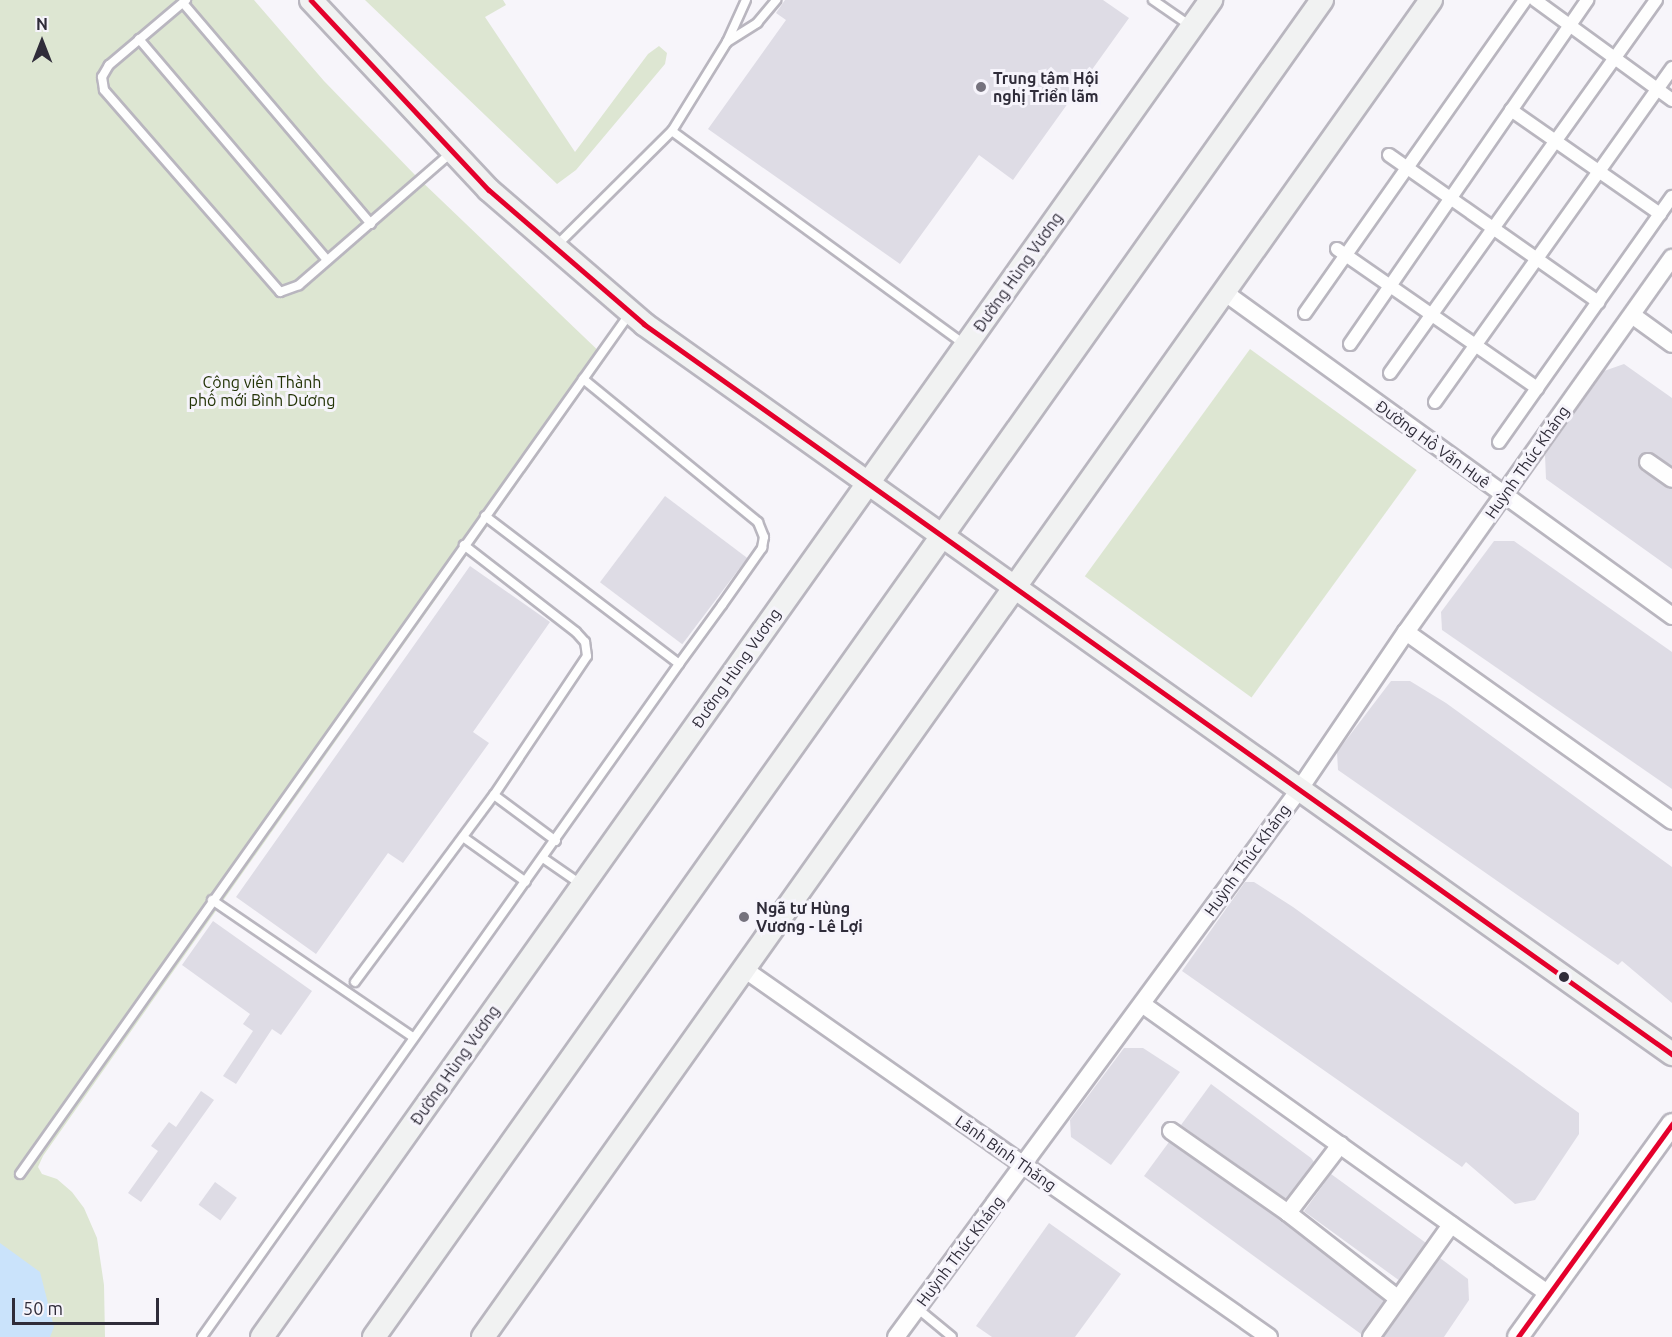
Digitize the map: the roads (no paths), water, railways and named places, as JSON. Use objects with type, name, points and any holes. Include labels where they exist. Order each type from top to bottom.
[{"type":"main road","points":[[311,0],[489,190],[630,312],[867,484],[1672,1054]]},
{"type":"main road","name":"Đường Hùng Vương","points":[[262,1337],[1211,0]]},
{"type":"main road","points":[[374,1337],[1322,0]]},
{"type":"main road","points":[[483,1337],[1431,0]]},
{"type":"street","points":[[1305,312],[1341,252],[1407,168],[1525,0]]},
{"type":"street","points":[[1535,0],[1672,100]]},
{"type":"street","points":[[1350,344],[1587,0]]},
{"type":"street","points":[[1390,373],[1656,0]]},
{"type":"street","points":[[1435,402],[1672,68]]},
{"type":"street","points":[[1511,110],[1660,214]]},
{"type":"street","points":[[1389,155],[1598,302]]},
{"type":"street","points":[[1499,442],[1672,197]]},
{"type":"street","points":[[1341,252],[1537,388]]},
{"type":"street","name":"Huỳnh Thúc Kháng","points":[[896,1337],[1025,1166],[1299,790],[1406,632],[1672,258]]},
{"type":"street","name":"Đường Hồ Văn Huê","points":[[1224,292],[1672,616]]},
{"type":"street","points":[[1632,315],[1672,344]]},
{"type":"street","points":[[1648,462],[1672,479]]},
{"type":"street","points":[[1406,632],[1672,821]]},
{"type":"street","name":"Lãnh Binh Thăng","points":[[744,969],[1269,1337]]},
{"type":"street","points":[[1142,1004],[1549,1294]]},
{"type":"street","points":[[1518,1337],[1672,1124]]},
{"type":"street","points":[[1171,1131],[1288,1213],[1396,1297]]},
{"type":"street","points":[[1288,1213],[1340,1145]]},
{"type":"street","points":[[1371,1337],[1396,1297],[1451,1225]]},
{"type":"lane","points":[[556,247],[672,131],[727,42],[745,0]]},
{"type":"lane","points":[[727,42],[757,23],[776,0]]},
{"type":"lane","points":[[1153,0],[1192,27]]},
{"type":"lane","points":[[371,224],[185,2],[109,65],[102,77],[104,90],[280,292],[299,285],[371,224],[452,152]]},
{"type":"lane","points":[[139,39],[327,260]]},
{"type":"lane","points":[[672,131],[965,346]]},
{"type":"lane","points":[[20,1174],[630,312]]},
{"type":"lane","points":[[202,1337],[413,1036],[556,841],[762,548],[764,537],[749,513],[583,379]]},
{"type":"lane","points":[[485,516],[679,664]]},
{"type":"lane","points":[[356,982],[494,795],[587,656],[585,642],[576,632],[464,545]]},
{"type":"lane","points":[[494,795],[556,841]]},
{"type":"lane","points":[[463,837],[526,882]]},
{"type":"lane","points":[[543,858],[583,885]]},
{"type":"lane","points":[[212,900],[413,1036]]},
{"type":"lane","points":[[917,1308],[951,1337]]},
{"type":"water","points":[[0,1243],[40,1272],[54,1327],[50,1337],[0,1337]]},
{"type":"place","name":"Trung tâm Hội nghị Triển lãm","points":[[981,87]]},
{"type":"place","name":"Ngã tư Hùng Vương - Lê Lợi","points":[[744,917]]},
{"type":"park label","name":"Công viên Thành phố mới Bình Dương","points":[[262,391]]}]
